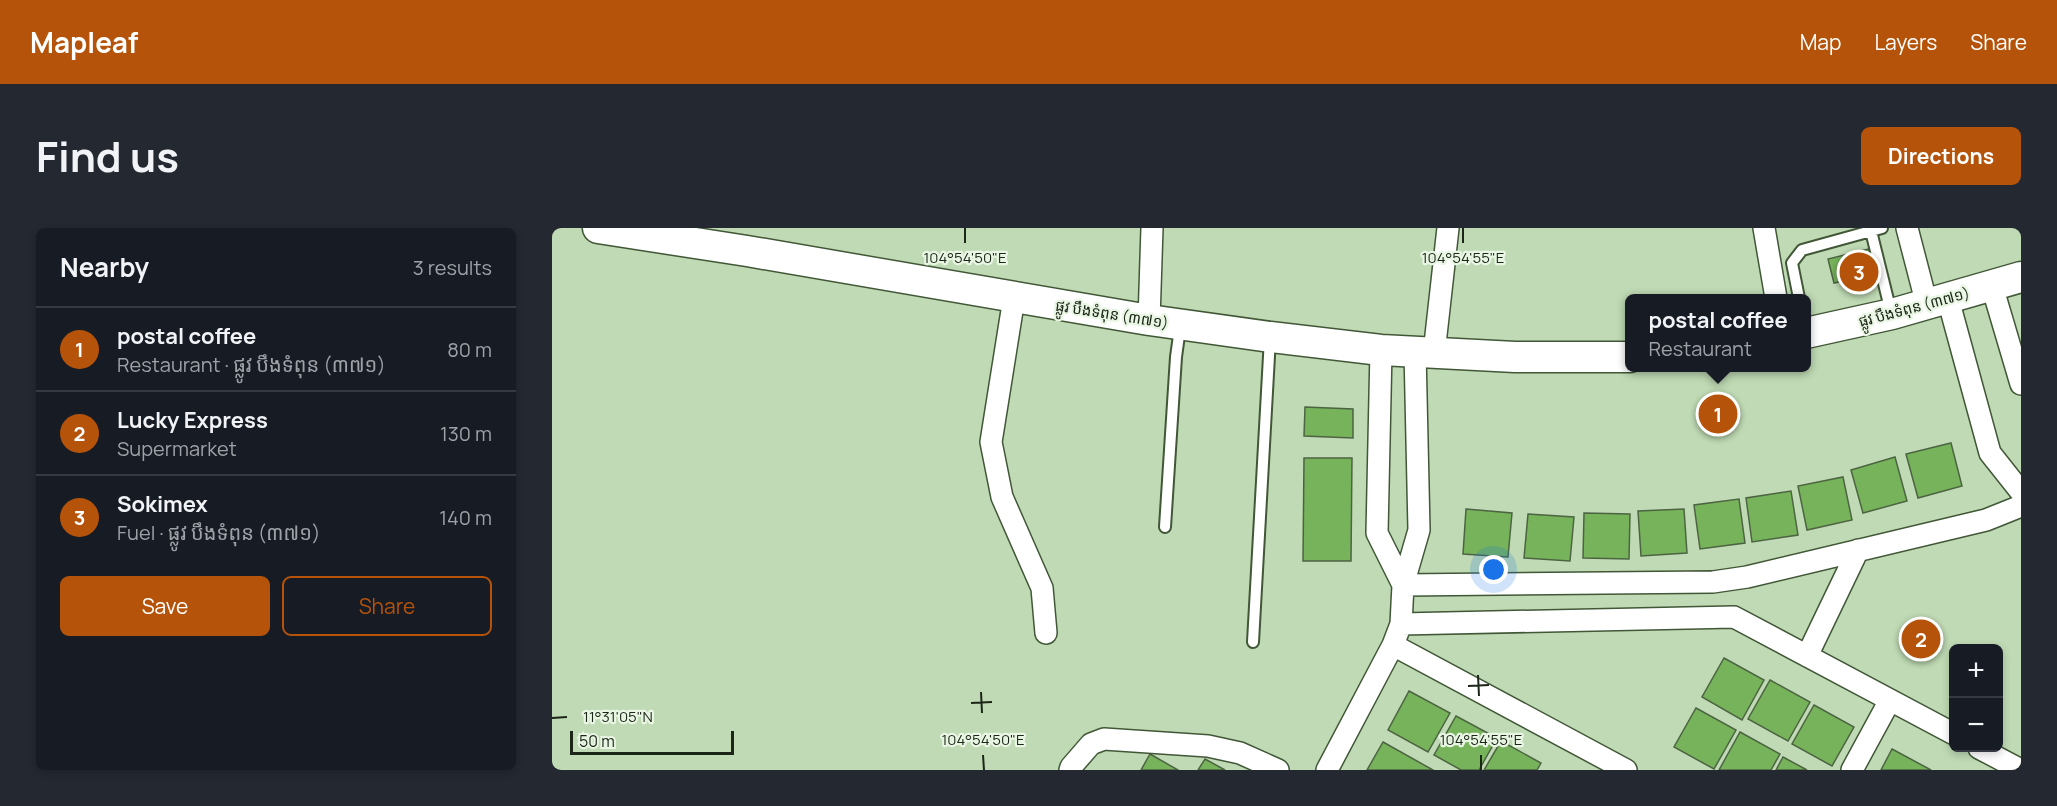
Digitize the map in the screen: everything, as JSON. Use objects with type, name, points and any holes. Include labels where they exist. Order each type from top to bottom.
[{"type":"main road","name":"ផ្លូវ បឹងទំពុន (៣៧១)","points":[[598,228],[748,240],[1014,298],[1270,337],[1381,350],[1515,357],[1625,357]]},
{"type":"main road","name":"ផ្លូវ បឹងទំពុន (៣៧១)","points":[[1811,332],[1892,314],[2021,276]]},
{"type":"street","points":[[1149,320],[1152,228]]},
{"type":"street","points":[[1327,770],[1393,645],[1401,624],[1403,585],[1419,530],[1425,352],[1448,228]]},
{"type":"street","points":[[1764,228],[1775,294]]},
{"type":"street","points":[[1906,228],[1937,302],[1990,453],[2021,492]]},
{"type":"street","points":[[1992,286],[2021,384]]},
{"type":"street","points":[[1014,298],[991,442],[1002,497],[1042,588],[1046,633]]},
{"type":"street","points":[[1381,350],[1377,533],[1403,585]]},
{"type":"street","points":[[1403,585],[1713,582],[1747,577],[1986,520],[2021,506]]},
{"type":"street","points":[[1807,656],[1858,550]]},
{"type":"street","points":[[1401,624],[1734,617],[1949,732]]},
{"type":"street","points":[[1393,645],[1626,770]]},
{"type":"street","points":[[1852,770],[1890,700]]},
{"type":"street","points":[[1070,770],[1091,744],[1104,739],[1208,746],[1240,753],[1278,770]]},
{"type":"street","points":[[1988,752],[2021,770]]},
{"type":"lane","points":[[1798,294],[1792,263],[1802,250],[1882,228]]},
{"type":"lane","points":[[1871,231],[1892,314]]},
{"type":"lane","points":[[1165,527],[1180,324]]},
{"type":"lane","points":[[1254,642],[1270,337]]},
{"type":"building","points":[[1869,249],[1875,274],[1834,283],[1828,259]]},
{"type":"building","points":[[1305,407],[1353,409],[1353,438],[1304,436]]},
{"type":"building","points":[[1951,443],[1962,486],[1918,498],[1906,454]]},
{"type":"building","points":[[1895,457],[1907,501],[1863,513],[1851,470]]},
{"type":"building","points":[[1304,458],[1352,458],[1351,561],[1303,561]]},
{"type":"building","points":[[1843,477],[1852,520],[1807,530],[1798,486]]},
{"type":"building","points":[[1791,491],[1798,535],[1752,542],[1746,498]]},
{"type":"building","points":[[1739,499],[1745,543],[1700,549],[1694,505]]},
{"type":"building","points":[[1466,509],[1512,513],[1508,557],[1463,554]]},
{"type":"building","points":[[1684,509],[1687,553],[1641,556],[1638,511]]},
{"type":"building","points":[[1584,513],[1630,514],[1629,559],[1583,558]]},
{"type":"building","points":[[1528,514],[1574,517],[1570,561],[1524,558]]},
{"type":"building","points":[[1724,658],[1764,680],[1742,720],[1702,697]]},
{"type":"building","points":[[1770,680],[1810,702],[1788,741],[1748,719]]},
{"type":"building","points":[[1409,691],[1450,713],[1428,752],[1388,730]]},
{"type":"building","points":[[1814,705],[1854,727],[1832,766],[1792,744]]},
{"type":"building","points":[[1696,708],[1736,730],[1714,769],[1674,747]]},
{"type":"building","points":[[1456,716],[1497,738],[1479,770],[1461,770],[1434,755]]},
{"type":"building","points":[[1740,732],[1780,754],[1771,770],[1719,770]]},
{"type":"building","points":[[1501,741],[1541,763],[1537,770],[1484,770]]},
{"type":"building","points":[[1383,742],[1433,770],[1367,770]]},
{"type":"building","points":[[1892,749],[1931,770],[1881,770]]},
{"type":"building","points":[[1150,754],[1178,770],[1141,770]]},
{"type":"building","points":[[1783,757],[1807,770],[1776,770]]},
{"type":"building","points":[[1205,759],[1225,770],[1198,770]]},
{"type":"place","name":"Sokimex","points":[[1859,272]]},
{"type":"place","name":"postal coffee","points":[[1718,414]]},
{"type":"place","name":"Lucky Express","points":[[1921,639]]}]
